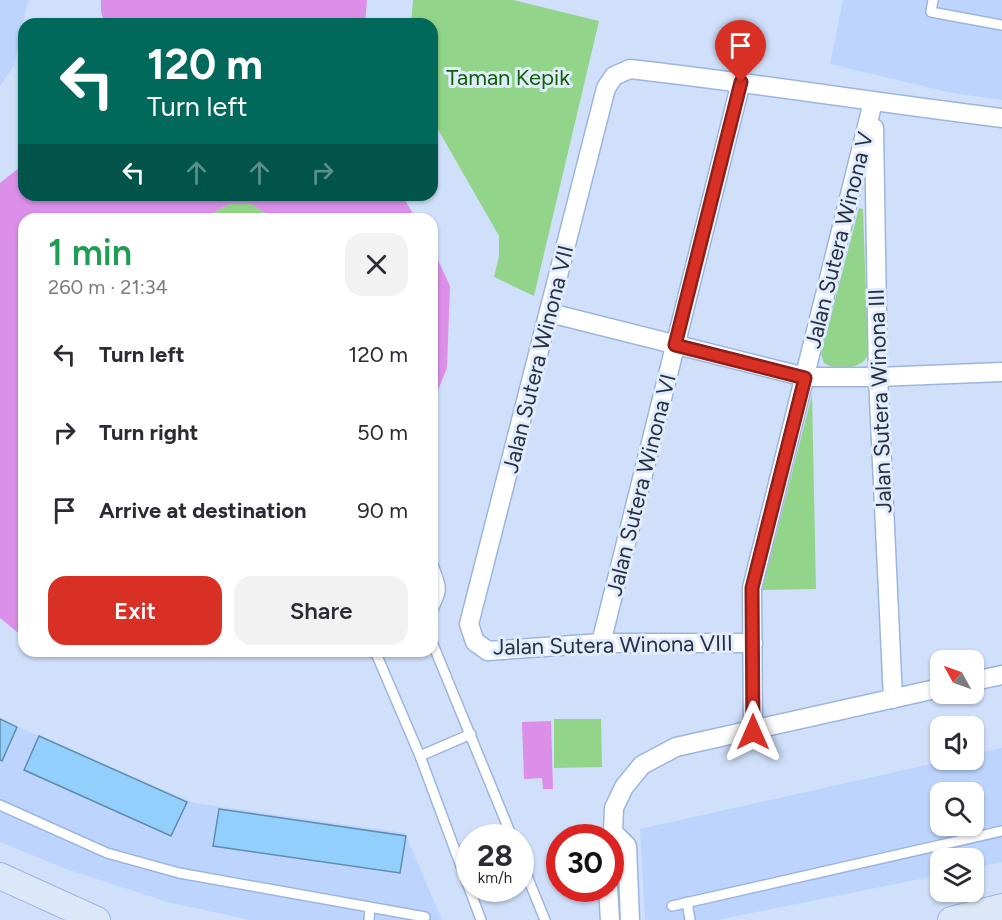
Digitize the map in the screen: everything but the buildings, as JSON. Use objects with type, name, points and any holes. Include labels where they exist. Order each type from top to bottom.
[{"type":"street","name":"Jalan Sutera Winona VII","points":[[475,642],[469,624],[606,88],[614,76],[630,69],[741,82]]},
{"type":"street","points":[[741,82],[1002,118]]},
{"type":"street","name":"Jalan Sutera Winona VI","points":[[601,643],[741,82]]},
{"type":"street","name":"Jalan Sutera Winona III","points":[[873,102],[878,377],[892,699]]},
{"type":"street","name":"Jalan Sutera Winona V","points":[[753,732],[752,588],[873,102]]},
{"type":"street","points":[[550,313],[805,378],[1002,372]]},
{"type":"street","name":"Jalan Sutera Winona VIII","points":[[475,642],[488,651],[601,643],[753,643]]},
{"type":"street","points":[[984,679],[1002,675]]},
{"type":"street","points":[[613,824],[614,808],[624,787],[642,765],[676,747],[753,732],[930,690]]},
{"type":"street","points":[[624,844],[627,846],[630,920]]},
{"type":"street","points":[[0,876],[97,920]]},
{"type":"street","points":[[609,902],[610,920]]},
{"type":"street","points":[[951,920],[989,913]]},
{"type":"lane","points":[[933,0],[931,12],[1002,25]]},
{"type":"lane","points":[[438,578],[442,589],[438,600]]},
{"type":"lane","points":[[438,656],[507,824]]},
{"type":"lane","points":[[378,657],[420,756],[481,920]]},
{"type":"lane","points":[[420,756],[471,734]]},
{"type":"lane","points":[[0,805],[107,853],[179,873],[425,917]]},
{"type":"lane","points":[[672,906],[1002,831]]},
{"type":"lane","points":[[534,893],[545,920]]},
{"type":"lane","points":[[687,902],[690,920]]},
{"type":"lane","points":[[369,907],[369,920]]},
{"type":"shaded area","points":[[0,0],[30,0],[24,18],[18,18],[18,47],[14,66],[0,86]]},
{"type":"shaded area","points":[[101,0],[367,0],[366,18],[103,18]]},
{"type":"shaded area","points":[[843,0],[1002,0],[1002,100],[952,93],[830,64]]},
{"type":"shaded area","points":[[18,169],[18,201],[406,201],[412,213],[265,213],[251,204],[230,204],[212,213],[18,213],[18,632],[0,618],[0,183]]},
{"type":"shaded area","points":[[438,260],[450,286],[447,368],[438,390]]},
{"type":"shaded area","points":[[0,719],[194,803],[405,833],[442,920],[250,920],[171,903],[66,869],[0,842]]},
{"type":"shaded area","points":[[551,721],[553,789],[543,789],[542,778],[524,779],[522,722]]},
{"type":"shaded area","points":[[1002,748],[1002,862],[984,866],[984,848],[930,848],[930,877],[717,920],[645,920],[640,829],[930,764],[930,770],[984,770],[984,752]]},
{"type":"green space","name":"Taman Kepik","points":[[413,0],[513,0],[599,21],[534,296],[494,277],[499,256],[499,236],[438,129],[438,18],[412,18]]},
{"type":"green space","points":[[230,204],[251,204],[265,213],[212,213]]},
{"type":"green space","points":[[859,208],[863,209],[868,354],[861,363],[842,368],[824,363],[821,354]]},
{"type":"green space","points":[[812,395],[816,589],[762,590]]},
{"type":"green space","points":[[554,719],[601,719],[602,767],[554,768]]},
{"type":"route","points":[[741,82],[675,345],[805,378],[752,588],[753,732]]}]
